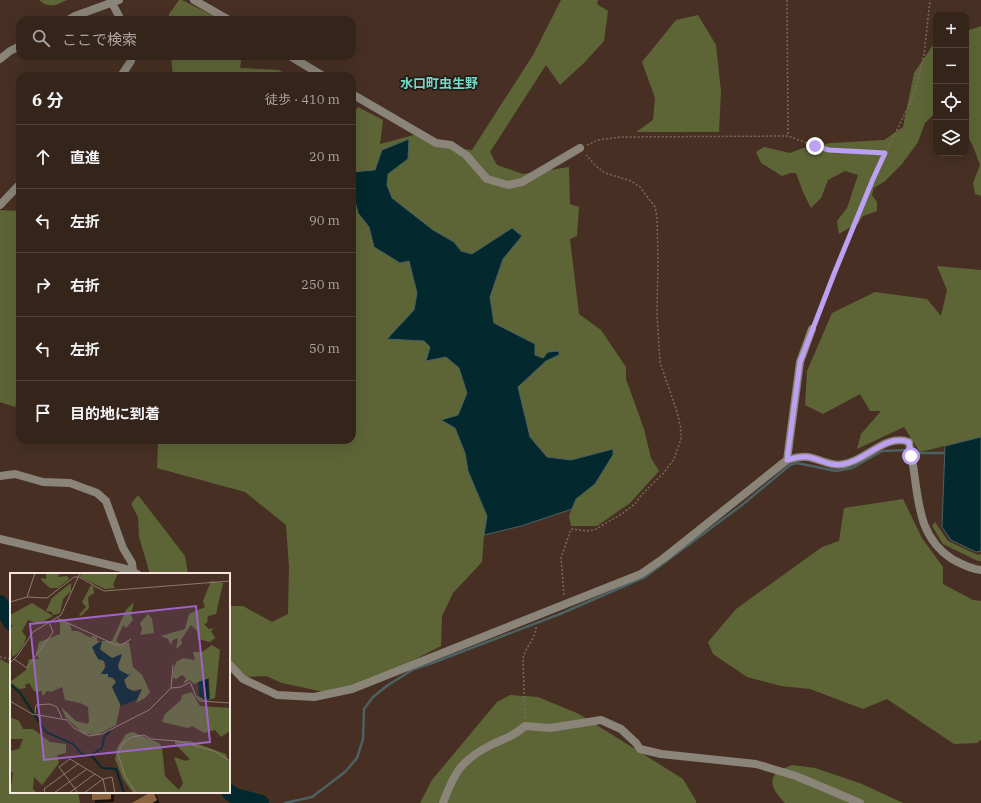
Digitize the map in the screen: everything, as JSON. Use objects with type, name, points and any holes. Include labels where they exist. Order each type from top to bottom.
[{"type":"street","points":[[194,0],[222,16]]},
{"type":"street","points":[[75,16],[115,1],[120,16]]},
{"type":"street","points":[[0,59],[16,48]]},
{"type":"street","points":[[124,72],[131,60]]},
{"type":"street","points":[[297,60],[316,72]]},
{"type":"street","points":[[356,96],[436,143],[451,145],[466,155],[487,179],[508,186],[522,182],[580,148]]},
{"type":"street","points":[[0,205],[16,188]]},
{"type":"street","points":[[787,460],[800,362],[812,329]]},
{"type":"street","points":[[230,665],[243,679],[277,695],[314,697],[352,689],[641,574],[664,558],[787,460],[798,456],[808,457],[835,465],[844,464],[852,462],[882,445],[902,440],[909,442],[919,507],[924,526],[928,534],[935,544],[950,557],[960,563],[981,570]]},
{"type":"street","points":[[0,476],[15,474],[43,482],[70,483],[97,493],[106,501],[123,548],[132,563],[135,573]]},
{"type":"street","points":[[0,539],[135,573]]},
{"type":"street","points":[[443,803],[450,783],[466,760],[490,746],[515,735],[525,726],[550,728],[601,720],[621,729],[640,748],[661,754],[756,764],[796,776],[860,803]]},
{"type":"path","points":[[787,0],[788,136]]},
{"type":"path","points":[[812,329],[873,179],[910,103],[917,84],[924,55],[930,0]]},
{"type":"path","points":[[570,603],[564,595],[561,558],[571,529],[587,531],[596,529],[635,504],[642,494],[662,475],[674,460],[681,439],[681,429],[677,412],[660,362],[657,314],[657,217],[655,207],[640,188],[631,180],[605,173],[596,166],[580,148],[598,140],[622,137],[788,136],[829,150],[885,153]]},
{"type":"path","points":[[525,726],[523,659],[524,651],[534,637],[536,626]]},
{"type":"path","points":[[0,658],[10,659]]},
{"type":"green space","points":[[39,0],[67,0],[56,5],[49,5]]},
{"type":"green space","points":[[179,0],[182,0],[214,16],[169,16]]},
{"type":"green space","points":[[561,0],[598,0],[597,4],[608,11],[604,41],[585,62],[560,85],[546,65],[490,152],[497,165],[523,174],[569,167],[570,204],[579,207],[577,236],[570,239],[579,314],[601,330],[626,367],[626,379],[644,429],[651,458],[659,471],[630,503],[597,526],[571,526],[569,516],[576,499],[595,484],[613,449],[571,460],[547,457],[530,437],[518,387],[546,361],[559,355],[559,351],[548,352],[543,358],[535,355],[535,344],[493,323],[490,297],[503,259],[521,236],[512,228],[472,254],[461,251],[454,242],[433,230],[392,198],[387,185],[388,174],[408,159],[409,139],[382,150],[375,170],[356,172],[356,110],[358,107],[383,120],[380,144],[414,135],[439,147],[472,150],[533,55]]},
{"type":"green space","points":[[698,15],[716,45],[721,91],[719,132],[636,132],[653,120],[655,98],[642,62],[676,20]]},
{"type":"green space","points":[[981,26],[981,196],[975,194],[973,183],[980,165],[969,139],[969,30]]},
{"type":"green space","points":[[933,45],[933,115],[925,123],[918,142],[902,164],[885,181],[874,188],[872,195],[877,202],[877,211],[863,216],[858,224],[839,234],[837,221],[847,208],[858,175],[845,171],[828,180],[821,198],[811,208],[796,173],[790,173],[782,176],[761,163],[756,152],[764,147],[790,153],[803,148],[831,143],[884,140],[903,127],[914,73]]},
{"type":"green space","points":[[171,60],[241,60],[240,68],[279,70],[282,72],[173,72]]},
{"type":"green space","points":[[356,205],[358,213],[369,227],[374,247],[400,263],[409,261],[417,293],[414,310],[388,339],[424,341],[430,347],[426,361],[446,357],[459,368],[467,393],[458,415],[441,420],[455,428],[465,453],[468,471],[487,516],[482,562],[453,593],[442,616],[441,646],[414,660],[352,686],[324,692],[282,683],[266,676],[246,677],[230,663],[230,606],[243,606],[272,622],[288,614],[289,567],[286,525],[245,492],[157,468],[158,444],[356,444]]},
{"type":"green space","points":[[0,210],[16,211],[16,404],[15,407],[0,402]]},
{"type":"green space","points":[[937,266],[981,270],[981,437],[920,452],[904,427],[857,449],[861,434],[881,411],[870,411],[860,394],[823,414],[805,405],[807,371],[832,313],[875,292],[927,299],[941,316],[947,290]]},
{"type":"green space","points":[[138,495],[185,556],[188,573],[150,573],[139,537],[138,517],[131,504]]},
{"type":"green space","points":[[903,499],[922,538],[943,567],[943,584],[973,600],[981,601],[981,740],[977,743],[954,744],[887,699],[863,709],[810,689],[781,686],[747,677],[713,654],[708,642],[736,609],[822,547],[839,541],[844,508]]},
{"type":"green space","points":[[935,522],[948,541],[978,555],[981,554],[981,561],[978,561],[943,544],[932,526]]},
{"type":"green space","points":[[0,659],[10,664],[10,793],[78,793],[80,803],[0,803]]},
{"type":"green space","points":[[510,695],[538,697],[579,714],[683,779],[696,803],[420,803],[432,780],[497,702]]},
{"type":"green space","points":[[792,765],[815,768],[862,784],[903,803],[785,803],[774,788],[772,780],[778,771]]},
{"type":"water","points":[[409,139],[408,159],[388,174],[387,185],[392,198],[433,230],[454,242],[461,251],[472,254],[512,228],[522,236],[503,259],[490,297],[494,323],[535,344],[535,355],[543,358],[548,352],[559,351],[559,355],[546,361],[518,387],[530,437],[547,457],[571,460],[613,449],[613,455],[595,484],[576,499],[572,509],[521,526],[484,535],[487,516],[468,471],[465,453],[455,428],[441,420],[458,415],[467,393],[459,368],[446,357],[426,361],[430,347],[424,341],[387,339],[414,310],[417,293],[409,261],[400,263],[374,247],[369,227],[358,213],[356,205],[356,172],[375,170],[382,150]]},
{"type":"water","points":[[981,437],[981,551],[976,552],[951,540],[942,527],[945,446]]},
{"type":"building","points":[[92,793],[111,793],[111,799],[92,800]]},
{"type":"building","points":[[149,793],[154,793],[157,800],[152,803],[132,803]]},
{"type":"waterway","points":[[285,803],[312,797],[345,772],[357,758],[363,739],[364,709],[373,697],[388,685],[414,669],[560,614],[645,577],[742,505],[790,465],[797,463],[836,471],[852,468],[882,451],[906,450],[919,453],[944,453]]},
{"type":"waterway","points":[[0,603],[10,621]]},
{"type":"waterway","points":[[230,793],[235,796],[261,803]]},
{"type":"district","name":"水口町虫生野","points":[[439,83]]},
{"type":"route","points":[[815,146],[829,150],[885,153],[834,274],[800,362],[787,460],[798,456],[808,457],[835,465],[844,464],[852,462],[882,445],[902,440],[909,442],[911,456]]}]
